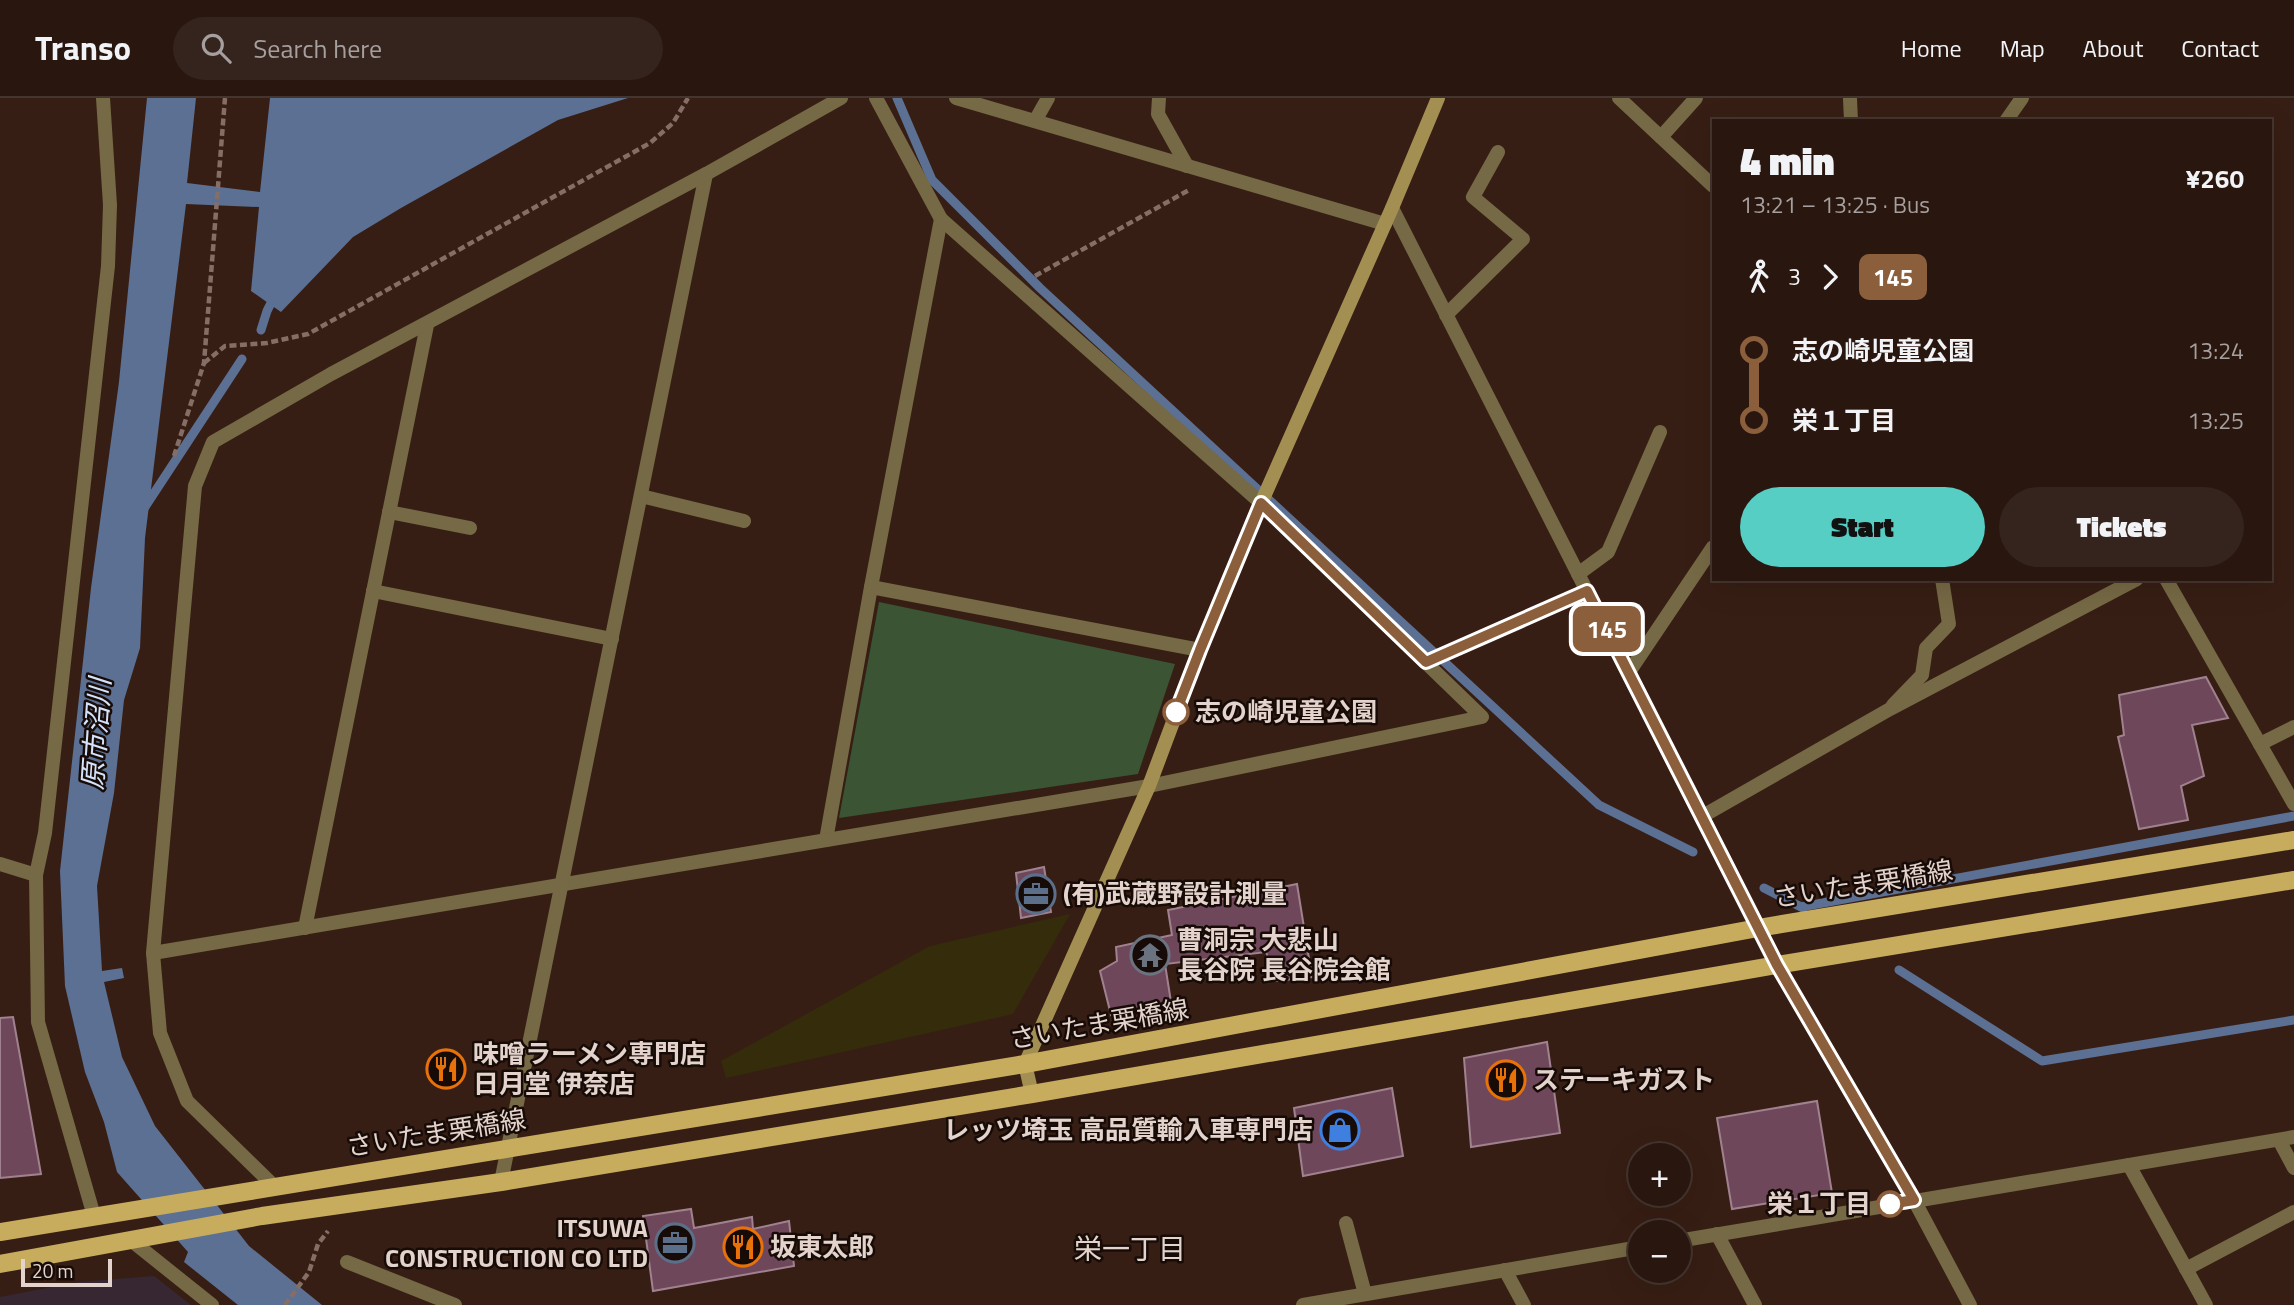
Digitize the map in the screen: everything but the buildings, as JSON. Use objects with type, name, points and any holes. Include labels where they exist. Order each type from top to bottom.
[{"type":"main road","name":"さいたま栗橋線","points":[[94,1216],[1025,1064],[1758,928],[2294,840]]},
{"type":"main road","points":[[0,1264],[262,1216],[501,1182],[2294,880]]},
{"type":"main road","points":[[0,1232],[94,1216]]},
{"type":"street","points":[[94,1216],[38,1023],[36,876],[44,833],[108,266],[110,205],[103,98]]},
{"type":"street","points":[[274,1186],[187,1101],[160,1033],[153,953],[195,486],[213,442],[331,374],[427,325],[841,98]]},
{"type":"street","points":[[153,953],[1149,786],[1482,717],[1262,502],[940,219],[876,98]]},
{"type":"street","points":[[956,98],[1385,224]]},
{"type":"street","points":[[1035,121],[1048,98]]},
{"type":"street","points":[[1159,98],[1158,114],[1186,166]]},
{"type":"street","points":[[1032,1094],[1025,1064],[1149,786],[1200,650],[1262,502],[1438,98]]},
{"type":"street","points":[[1661,137],[1696,98]]},
{"type":"street","points":[[2007,119],[2022,98]]},
{"type":"street","points":[[1622,99],[1712,185]]},
{"type":"street","points":[[1850,99],[1850,119]]},
{"type":"street","points":[[1446,315],[1523,239],[1473,198],[1498,152]]},
{"type":"street","points":[[501,1182],[706,174]]},
{"type":"street","points":[[1392,208],[1777,965],[1914,1200],[1970,1305]]},
{"type":"street","points":[[826,840],[940,219]]},
{"type":"street","points":[[305,928],[427,325]]},
{"type":"street","points":[[1578,574],[1608,552],[1660,432]]},
{"type":"street","points":[[641,496],[744,521]]},
{"type":"street","points":[[389,512],[470,528]]},
{"type":"street","points":[[1629,672],[1712,548]]},
{"type":"street","points":[[1890,709],[1922,675],[1926,648],[1949,624],[1942,581]]},
{"type":"street","points":[[1701,817],[1890,709],[2133,581]]},
{"type":"street","points":[[2167,581],[2294,804]]},
{"type":"street","points":[[871,587],[1200,650]]},
{"type":"street","points":[[373,591],[612,639]]},
{"type":"street","points":[[1428,662],[1587,591]]},
{"type":"street","points":[[2260,744],[2294,727]]},
{"type":"street","points":[[0,864],[36,876]]},
{"type":"street","points":[[1691,1239],[2287,1139],[2294,1168]]},
{"type":"street","points":[[2129,1164],[2206,1305]]},
{"type":"street","points":[[2186,1269],[2294,1212]]},
{"type":"street","points":[[1346,1223],[1365,1294]]},
{"type":"street","points":[[1717,1234],[1755,1305]]},
{"type":"street","points":[[132,1241],[212,1305]]},
{"type":"street","points":[[1306,1305],[1628,1249]]},
{"type":"street","points":[[347,1262],[456,1305]]},
{"type":"street","points":[[1505,1270],[1524,1305]]},
{"type":"path","points":[[174,456],[204,363],[225,98]]},
{"type":"path","points":[[204,363],[225,345],[267,343],[308,334],[650,143],[673,123],[688,98]]},
{"type":"path","points":[[1042,272],[1217,175]]},
{"type":"path","points":[[285,1305],[309,1272],[318,1244],[346,1204]]},
{"type":"shaded area","points":[[154,1276],[191,1305],[0,1305],[0,1297],[78,1282]]},
{"type":"green space","name":"志の崎児童公園","points":[[879,602],[1175,664],[1138,774],[839,818]]},
{"type":"sand","points":[[1070,914],[1013,1014],[726,1078],[721,1061],[930,946]]},
{"type":"water","name":"原市沼川","points":[[147,98],[196,98],[187,183],[260,192],[270,98],[628,98],[558,120],[353,237],[281,312],[251,291],[259,207],[186,204],[145,538],[140,648],[124,700],[114,793],[97,886],[102,971],[122,968],[124,978],[104,982],[122,1057],[155,1126],[249,1246],[322,1305],[238,1305],[184,1262],[188,1252],[117,1172],[104,1122],[85,1072],[65,986],[60,871],[91,588],[119,382]]},
{"type":"waterway","points":[[897,98],[932,180],[1040,288],[1599,805],[1693,852]]},
{"type":"waterway","points":[[261,330],[275,295]]},
{"type":"waterway","points":[[143,510],[242,359]]},
{"type":"waterway","points":[[1801,907],[2294,816]]},
{"type":"waterway","points":[[1764,888],[1803,908]]},
{"type":"waterway","points":[[1899,970],[2042,1061],[2294,1020]]},
{"type":"bus line","name":"145","points":[[1176,712],[1261,503],[1426,662],[1587,591],[1777,965],[1914,1200],[1890,1204]]},
{"type":"place","name":"志の崎児童公園","points":[[1176,712]]},
{"type":"place","name":"(有)武蔵野設計測量","points":[[1036,894]]},
{"type":"place","name":"曹洞宗 大悲山 長谷院 長谷院会館","points":[[1150,955]]},
{"type":"place","name":"味噌ラーメン専門店 日月堂 伊奈店","points":[[446,1069]]},
{"type":"place","name":"ステーキガスト","points":[[1506,1080]]},
{"type":"place","name":"レッツ埼玉 高品質輸入車専門店","points":[[1340,1130]]},
{"type":"place","name":"栄１丁目","points":[[1890,1204]]},
{"type":"place","name":"ITSUWA CONSTRUCTION CO LTD","points":[[675,1243]]},
{"type":"place","name":"坂東太郎","points":[[743,1247]]},
{"type":"district","name":"栄一丁目","points":[[1130,1249]]}]
